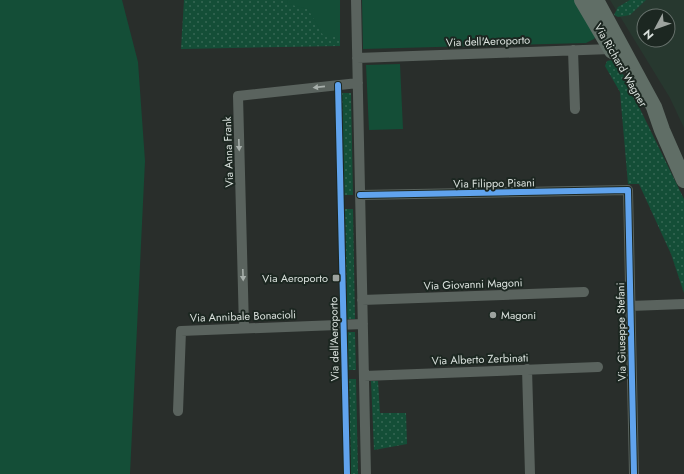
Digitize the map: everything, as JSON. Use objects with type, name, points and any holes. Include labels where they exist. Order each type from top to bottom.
[{"type":"main road","name":"Via Richard Wagner","points":[[582,0],[646,108],[662,130]]},
{"type":"main road","name":"Via Richard Wagner","points":[[596,0],[651,100],[662,130],[684,180]]},
{"type":"street","points":[[356,0],[366,474]]},
{"type":"street","name":"Via dell'Aeroporto","points":[[357,58],[611,49]]},
{"type":"street","points":[[573,50],[575,109]]},
{"type":"street","name":"Via Anna Frank","points":[[244,328],[238,96],[358,83]]},
{"type":"street","name":"Via Filippo Pisani","points":[[360,195],[628,190]]},
{"type":"street","name":"Via Giuseppe Stefani","points":[[628,190],[634,474]]},
{"type":"street","name":"Via Giovanni Magoni","points":[[362,300],[584,292]]},
{"type":"street","name":"Via Giuseppe Stefani","points":[[630,306],[684,304]]},
{"type":"street","name":"Via Annibale Bonacioli","points":[[178,411],[181,331],[363,324]]},
{"type":"street","name":"Via Alberto Zerbinati","points":[[364,376],[598,367]]},
{"type":"street","points":[[527,370],[530,474]]},
{"type":"shaded area","points":[[610,0],[684,0],[684,128],[670,98],[639,48],[676,48],[676,8],[636,8],[636,42]]},
{"type":"green space","points":[[0,0],[122,0],[138,62],[145,161],[130,474],[0,474]]},
{"type":"green space","points":[[184,0],[340,0],[340,46],[181,49]]},
{"type":"green space","points":[[287,0],[340,0],[340,35],[323,35],[308,9],[288,4]]},
{"type":"green space","points":[[362,0],[577,0],[597,34],[594,39],[586,43],[363,49]]},
{"type":"green space","points":[[630,0],[646,0],[630,15],[618,17],[614,15],[618,7]]},
{"type":"green space","points":[[612,60],[619,66],[684,199],[684,293],[671,254],[639,184],[628,184],[620,92],[605,66],[607,61]]},
{"type":"green space","points":[[400,64],[403,129],[369,130],[366,65]]},
{"type":"green space","points":[[342,93],[351,93],[353,195],[344,195]]},
{"type":"green space","points":[[345,209],[353,209],[355,319],[347,319]]},
{"type":"green space","points":[[347,332],[355,332],[356,370],[348,370]]},
{"type":"green space","points":[[349,379],[356,379],[358,474],[351,474]]},
{"type":"green space","points":[[371,381],[378,381],[380,413],[406,413],[407,444],[374,450]]},
{"type":"cycle path","points":[[338,85],[347,474]]},
{"type":"cycle path","points":[[360,195],[628,190],[634,474]]},
{"type":"place","name":"Via Aeroporto","points":[[336,278]]},
{"type":"place","name":"Magoni","points":[[493,315]]}]
